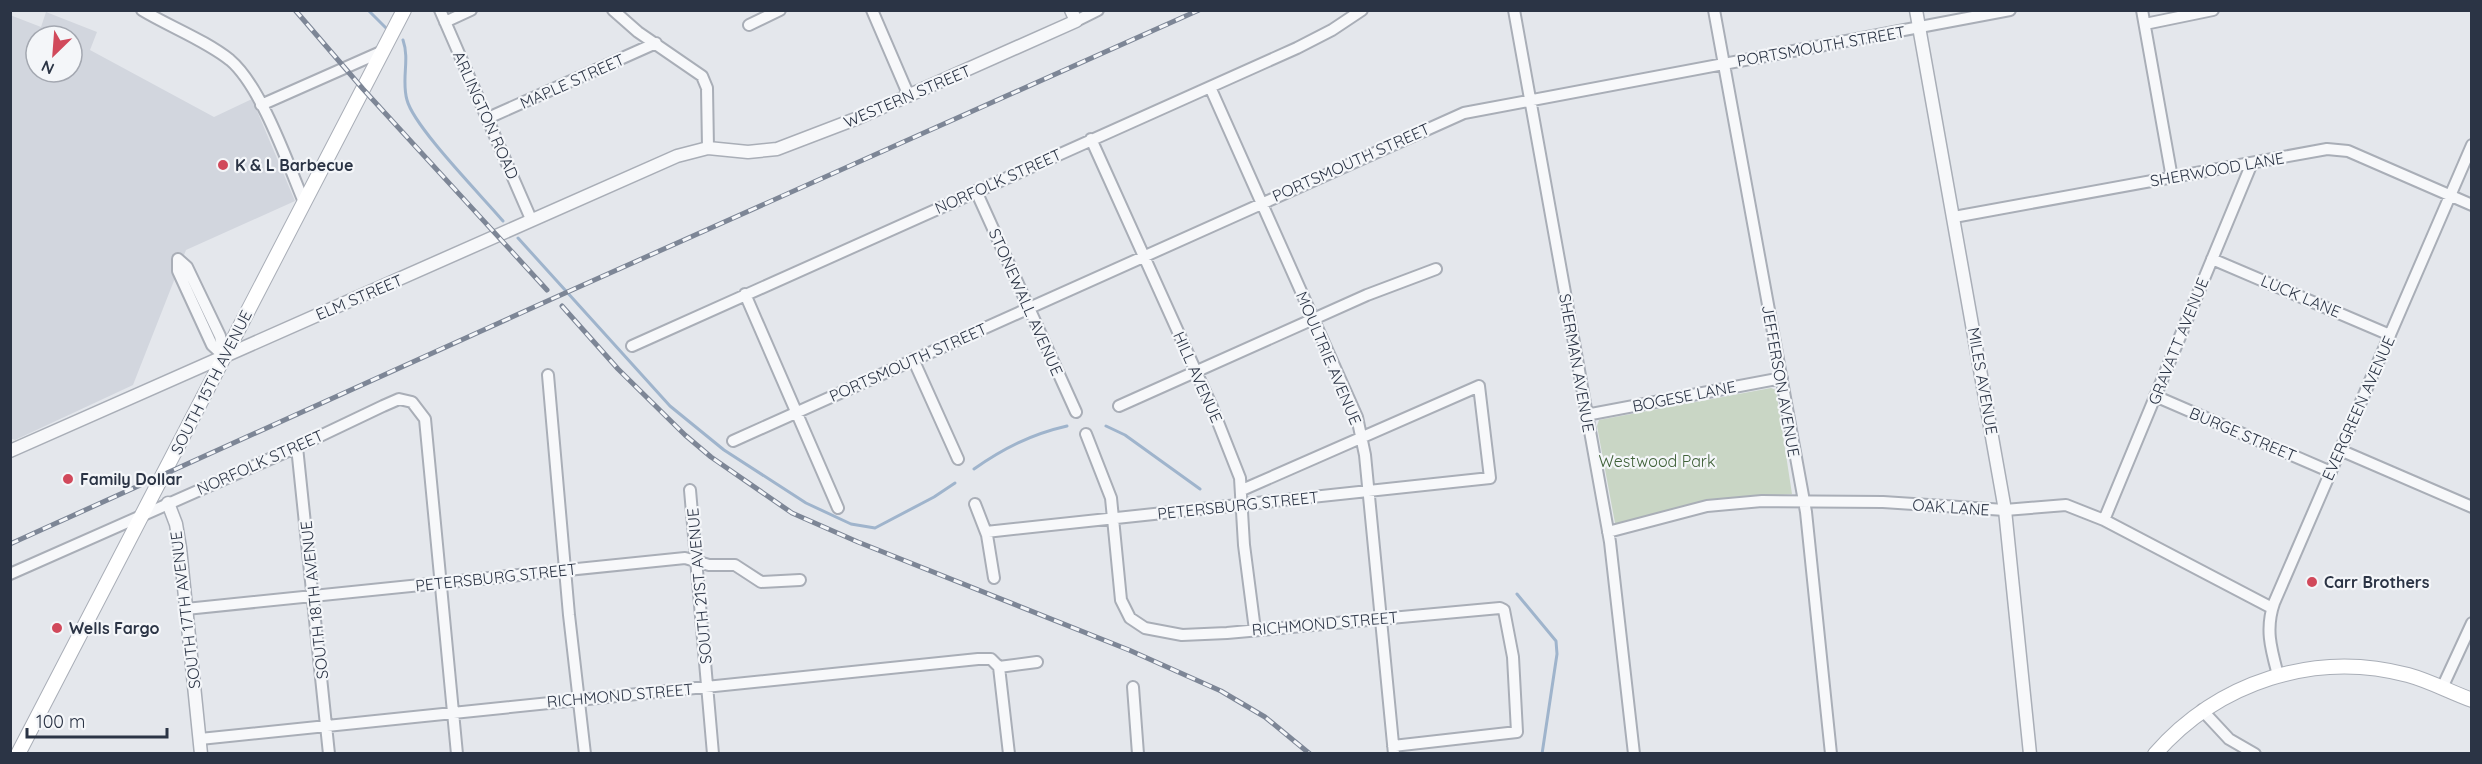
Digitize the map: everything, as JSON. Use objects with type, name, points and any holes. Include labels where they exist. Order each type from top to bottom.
[{"type":"main road","name":"SOUTH 15TH AVENUE","points":[[18,753],[404,10]]},
{"type":"main road","points":[[2155,753],[2182,725],[2226,696],[2278,675],[2320,667],[2368,667],[2408,675],[2472,700]]},
{"type":"street","points":[[142,10],[229,60],[246,78],[261,105],[304,202]]},
{"type":"street","name":"ARLINGTON ROAD","points":[[440,10],[531,219]]},
{"type":"street","points":[[445,22],[471,10]]},
{"type":"street","points":[[613,10],[688,64],[706,82],[708,148]]},
{"type":"street","points":[[749,25],[780,10]]},
{"type":"street","points":[[872,10],[909,96]]},
{"type":"street","name":"WESTERN STREET","points":[[708,148],[748,152],[777,149],[909,96],[1074,16],[1098,10]]},
{"type":"street","name":"NORFOLK STREET","points":[[632,346],[1210,87],[1332,30],[1362,10]]},
{"type":"street","name":"SHERMAN AVENUE","points":[[1514,10],[1608,532],[1634,753]]},
{"type":"street","name":"JEFFERSON AVENUE","points":[[1714,10],[1803,500],[1831,753]]},
{"type":"street","name":"MILES AVENUE","points":[[1916,10],[2005,510],[2030,753]]},
{"type":"street","name":"PORTSMOUTH STREET","points":[[733,441],[1455,116],[1530,99],[2010,10]]},
{"type":"street","points":[[2142,10],[2172,178]]},
{"type":"street","points":[[2145,24],[2213,10]]},
{"type":"street","name":"MAPLE STREET","points":[[488,118],[656,43]]},
{"type":"street","points":[[261,105],[383,51]]},
{"type":"street","name":"MOULTRIE AVENUE","points":[[1210,87],[1350,399],[1362,436],[1394,749]]},
{"type":"street","name":"HILL AVENUE","points":[[1091,139],[1228,447],[1242,490],[1244,545],[1255,630]]},
{"type":"street","name":"EVERGREEN AVENUE","points":[[2278,675],[2268,638],[2272,608],[2472,145]]},
{"type":"street","name":"ELM STREET","points":[[10,451],[531,219],[677,156],[708,148]]},
{"type":"street","name":"SHERWOOD LANE","points":[[1954,217],[2338,149],[2472,206]]},
{"type":"street","name":"GRAVATT AVENUE","points":[[2104,520],[2252,163]]},
{"type":"street","name":"STONEWALL AVENUE","points":[[976,191],[1076,412]]},
{"type":"street","name":"LUCK LANE","points":[[2212,259],[2390,335]]},
{"type":"street","points":[[178,260],[187,267],[220,336],[224,356],[212,345],[178,271],[178,260]]},
{"type":"street","points":[[1119,406],[1313,319],[1406,279],[1436,269]]},
{"type":"street","points":[[745,294],[838,508]]},
{"type":"street","points":[[913,359],[958,459]]},
{"type":"street","points":[[548,375],[585,753]]},
{"type":"street","name":"BOGESE LANE","points":[[1586,415],[1782,378]]},
{"type":"street","name":"PETERSBURG STREET","points":[[986,532],[1490,478],[1479,386],[1362,436]]},
{"type":"street","name":"BURGE STREET","points":[[2155,396],[2331,472]]},
{"type":"street","name":"NORFOLK STREET","points":[[10,574],[297,447],[399,399],[412,402],[425,419],[441,582]]},
{"type":"street","points":[[1086,434],[1108,485],[1115,518]]},
{"type":"street","points":[[1242,490],[1362,436]]},
{"type":"street","name":"SOUTH 18TH AVENUE","points":[[297,447],[329,753]]},
{"type":"street","points":[[2340,450],[2472,507]]},
{"type":"street","points":[[159,483],[168,503]]},
{"type":"street","name":"SOUTH 21ST AVENUE","points":[[690,490],[713,753]]},
{"type":"street","name":"OAK LANE","points":[[1608,532],[1707,506],[1803,500],[2005,510],[2066,505],[2104,520],[2272,608]]},
{"type":"street","name":"SOUTH 17TH AVENUE","points":[[168,503],[176,524],[201,753]]},
{"type":"street","points":[[975,504],[986,532],[994,578]]},
{"type":"street","name":"RICHMOND STREET","points":[[1115,518],[1121,600],[1130,618],[1145,628],[1182,635],[1500,608],[1504,610],[1513,657],[1517,732],[1394,749]]},
{"type":"street","name":"PETERSBURG STREET","points":[[186,609],[685,558],[709,565],[735,565],[761,582],[800,580]]},
{"type":"street","points":[[441,582],[457,753]]},
{"type":"street","points":[[2442,688],[2472,623]]},
{"type":"street","name":"RICHMOND STREET","points":[[200,739],[326,724],[978,659],[991,659],[999,667],[1037,662]]},
{"type":"street","points":[[999,667],[1009,753]]},
{"type":"street","points":[[1132,687],[1138,753]]},
{"type":"street","points":[[2202,710],[2229,739],[2255,753]]},
{"type":"shaded area","points":[[46,12],[77,24],[42,24]]},
{"type":"shaded area","points":[[10,15],[33,24],[24,24],[24,84],[84,84],[84,27],[97,32],[90,50],[214,117],[252,99],[295,201],[186,250],[133,385],[15,440],[10,438]]},
{"type":"green space","name":"Westwood Park","points":[[1771,388],[1776,390],[1792,494],[1706,500],[1619,524],[1615,523],[1597,426],[1599,420]]},
{"type":"waterway","points":[[368,10],[386,28]]},
{"type":"waterway","points":[[403,40],[406,55],[405,92],[412,112],[449,161],[503,221]]},
{"type":"waterway","points":[[518,238],[670,406],[724,450],[806,503],[851,524],[875,528],[934,497],[955,483]]},
{"type":"waterway","points":[[974,469],[1019,443],[1067,426]]},
{"type":"waterway","points":[[1106,426],[1125,435],[1200,489]]},
{"type":"waterway","points":[[1517,594],[1556,641],[1557,654],[1542,754]]},
{"type":"railway","points":[[295,10],[363,89],[547,290]]},
{"type":"railway","points":[[10,544],[1199,10]]},
{"type":"railway","points":[[562,306],[618,369],[685,435],[711,457],[792,513],[858,542],[1129,650],[1221,691],[1265,717],[1310,754]]},
{"type":"place","name":"K & L Barbecue","points":[[223,165]]},
{"type":"place","name":"Family Dollar","points":[[68,479]]},
{"type":"place","name":"Carr Brothers","points":[[2312,582]]},
{"type":"place","name":"Wells Fargo","points":[[57,628]]}]
